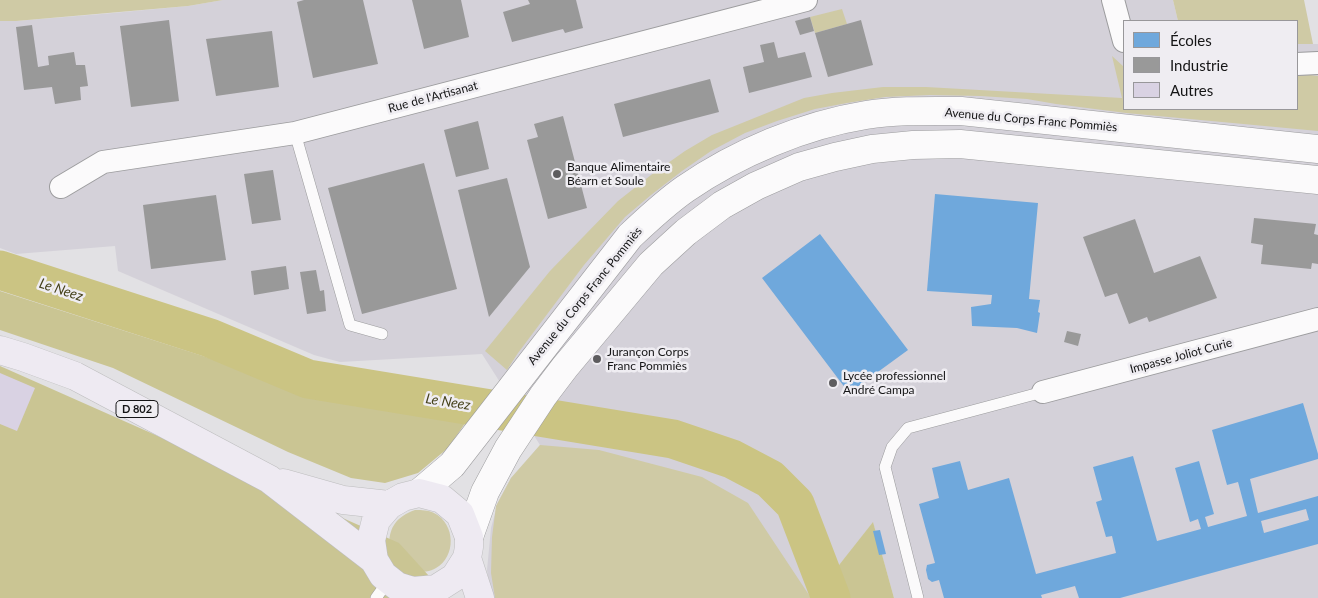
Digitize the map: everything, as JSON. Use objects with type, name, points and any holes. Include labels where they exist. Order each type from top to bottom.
[{"type":"main road","name":"Avenue du Corps Franc Pommiès","points":[[418,493],[452,465],[630,236],[659,210],[700,179],[740,157],[800,132],[866,115],[910,111],[961,111],[1318,149]]},
{"type":"main road","points":[[480,598],[468,547],[460,514],[442,499],[418,493],[403,497],[389,505],[376,520],[371,540],[379,579],[416,595],[436,589],[455,577],[468,547],[485,492],[508,449],[543,396],[565,367],[651,264],[686,232],[722,205],[756,186],[799,167],[835,156],[872,149],[913,145],[960,144],[1318,180]]},
{"type":"main road","name":"D 802","points":[[0,350],[75,376],[269,479],[349,540],[379,579]]},
{"type":"main road","name":"D 802","points":[[269,479],[343,500],[389,505]]},
{"type":"street","name":"Rue de l'Artisanat","points":[[60,187],[103,162],[295,133],[806,0]]},
{"type":"street","points":[[1113,0],[1123,37]]},
{"type":"street","points":[[1298,64],[1318,63]]},
{"type":"street","name":"Impasse Joliot Curie","points":[[1043,392],[1318,319]]},
{"type":"lane","points":[[295,133],[350,325],[382,334]]},
{"type":"lane","points":[[918,598],[885,467],[892,447],[908,428],[1043,392]]},
{"type":"shaded area","points":[[0,0],[223,0],[188,6],[0,21]]},
{"type":"shaded area","points":[[223,0],[1173,0],[1178,20],[1123,20],[1123,110],[1298,110],[1298,44],[1318,44],[1318,598],[894,598],[873,523],[813,598],[491,598],[487,570],[491,528],[498,502],[511,478],[540,445],[482,354],[340,362],[314,355],[118,271],[115,246],[16,254],[0,248],[0,21],[188,6]]},
{"type":"shaded area","points":[[1173,0],[1304,0],[1313,44],[1298,44],[1298,20],[1178,20]]},
{"type":"shaded area","points":[[842,9],[847,24],[815,33],[810,17]]},
{"type":"shaded area","points":[[1112,56],[1123,66],[1123,110],[1298,110],[1298,76],[1318,76],[1318,131],[1126,113],[1027,99],[980,96],[930,95],[885,97],[815,109],[745,133],[711,151],[682,171],[625,217],[584,265],[507,370],[485,351],[550,271],[618,201],[685,151],[712,135],[804,98],[883,87],[926,87],[1122,98]]},
{"type":"shaded area","points":[[0,291],[206,357],[290,388],[468,419],[448,448],[418,473],[385,483],[351,478],[288,452],[113,368],[0,330]]},
{"type":"shaded area","points":[[0,366],[399,543],[449,598],[0,598]]},
{"type":"shaded area","points":[[540,445],[599,450],[702,477],[748,503],[811,598],[495,598],[491,573],[492,537],[496,506],[511,478]]},
{"type":"shaded area","points":[[415,510],[434,513],[441,518],[450,532],[450,549],[443,563],[436,568],[424,572],[416,572],[389,547],[392,528],[403,516]]},
{"type":"shaded area","points":[[873,522],[894,598],[813,598]]},
{"type":"building: Écoles","points":[[935,194],[1038,203],[1029,299],[1040,300],[1037,333],[1017,328],[972,326],[971,307],[991,304],[992,295],[927,291]]},
{"type":"building: Écoles","points":[[820,234],[908,350],[849,393],[762,278]]},
{"type":"building: Écoles","points":[[1303,403],[1318,459],[1250,479],[1258,513],[1318,496],[1318,544],[1120,598],[1079,598],[1075,586],[1041,595],[1042,598],[944,598],[939,580],[932,582],[928,579],[927,565],[935,563],[919,504],[939,498],[932,468],[960,461],[968,490],[1009,478],[1036,574],[1116,553],[1112,536],[1106,537],[1096,502],[1102,500],[1093,467],[1133,456],[1157,541],[1201,529],[1198,519],[1190,522],[1175,468],[1199,461],[1214,514],[1205,517],[1208,527],[1247,516],[1238,482],[1227,485],[1212,430]],"holes":[[[1306,509],[1309,520],[1264,533],[1261,521]]]},
{"type":"building: Écoles","points":[[880,530],[886,554],[879,555],[873,531]]},
{"type":"building: Industrie","points":[[304,0],[363,0],[378,64],[313,78],[297,2]]},
{"type":"building: Industrie","points":[[412,0],[461,0],[469,37],[424,49]]},
{"type":"building: Industrie","points":[[528,0],[576,0],[583,28],[565,33],[563,29],[512,42],[503,12],[530,4]]},
{"type":"building: Industrie","points":[[810,17],[814,31],[800,35],[795,21]]},
{"type":"building: Industrie","points":[[169,20],[179,101],[131,107],[120,26]]},
{"type":"building: Industrie","points":[[861,20],[873,65],[828,77],[815,33]]},
{"type":"building: Industrie","points":[[32,25],[38,67],[49,65],[48,56],[74,52],[76,65],[85,65],[88,86],[80,87],[81,100],[55,104],[52,87],[24,90],[16,27]]},
{"type":"building: Industrie","points":[[272,31],[279,87],[216,96],[206,39]]},
{"type":"building: Industrie","points":[[774,42],[778,58],[805,52],[812,77],[749,93],[743,67],[764,62],[760,45]]},
{"type":"building: Industrie","points":[[710,79],[719,112],[623,137],[614,104]]},
{"type":"building: Industrie","name":"Banque Alimentaire Béarn et Soule","points":[[563,116],[587,208],[548,219],[527,140],[538,137],[534,124]]},
{"type":"building: Industrie","points":[[478,121],[489,169],[456,177],[444,130]]},
{"type":"building: Industrie","points":[[424,163],[457,289],[362,314],[328,188]]},
{"type":"building: Industrie","points":[[273,170],[281,220],[252,224],[244,174]]},
{"type":"building: Industrie","points":[[507,178],[530,267],[489,317],[458,190]]},
{"type":"building: Industrie","points":[[216,195],[226,260],[151,269],[143,205]]},
{"type":"building: Industrie","points":[[1254,218],[1316,224],[1314,234],[1318,235],[1318,264],[1312,263],[1311,269],[1261,264],[1263,245],[1251,243]]},
{"type":"building: Industrie","points":[[1135,219],[1154,273],[1200,256],[1217,298],[1149,322],[1147,317],[1129,324],[1117,293],[1105,297],[1083,237]]},
{"type":"building: Industrie","points":[[286,266],[289,289],[254,295],[251,271]]},
{"type":"building: Industrie","points":[[316,270],[320,291],[324,290],[326,311],[307,314],[300,272]]},
{"type":"building: Industrie","points":[[1067,331],[1081,334],[1078,346],[1064,342]]},
{"type":"building: Autres","points":[[0,373],[35,388],[17,431],[0,424]]},
{"type":"waterway","name":"Le Neez","points":[[0,270],[210,338],[308,379],[673,439],[732,459],[770,479],[795,504],[831,598]]},
{"type":"place","name":"Banque Alimentaire Béarn et Soule","points":[[557,174]]},
{"type":"place","name":"Jurançon Corps Franc Pommiès","points":[[597,359]]},
{"type":"place","name":"Lycée professionnel André Campa","points":[[833,383]]}]
